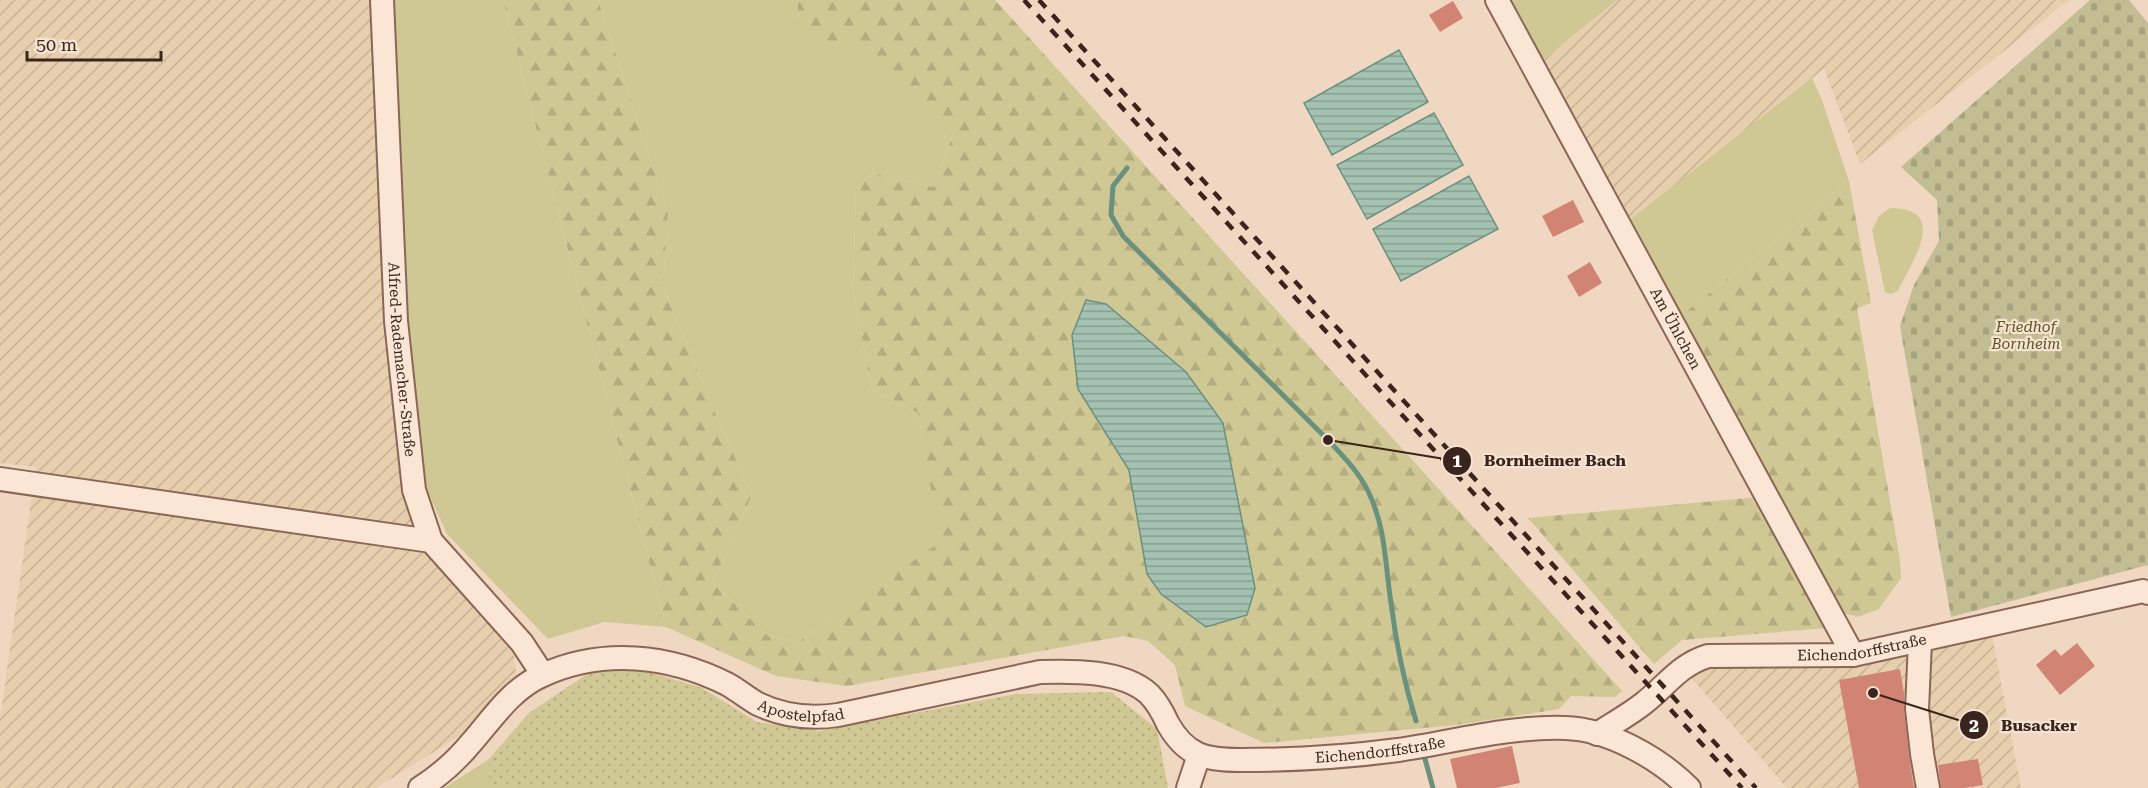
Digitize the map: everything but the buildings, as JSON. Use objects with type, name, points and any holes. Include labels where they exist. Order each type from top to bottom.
[{"type":"street","name":"Alfred-Rademacher-Straße","points":[[382,0],[396,321],[414,490],[431,541],[522,643],[543,675]]},
{"type":"street","name":"Am Ühlchen","points":[[1497,0],[1853,655]]},
{"type":"street","points":[[10,480],[431,541]]},
{"type":"street","name":"Eichendorffstraße","points":[[1597,734],[1645,703],[1664,683],[1692,661],[1708,656],[1853,655],[2143,591],[2148,593]]},
{"type":"street","points":[[1920,642],[1917,710],[1928,788]]},
{"type":"street","name":"Apostelpfad","points":[[420,788],[459,757],[512,695],[543,675],[590,660],[621,657],[673,664],[709,676],[771,709],[814,717],[838,715],[1040,672],[1068,671],[1100,674],[1131,683],[1148,693],[1160,708],[1179,741],[1187,750],[1199,755]]},
{"type":"street","name":"Eichendorffstraße","points":[[1199,755],[1222,760],[1346,757],[1519,730],[1567,728],[1621,741],[1654,758],[1689,788]]},
{"type":"street","points":[[1188,788],[1199,755]]},
{"type":"shaded area","points":[[0,0],[373,0],[384,321],[410,517],[434,562],[513,648],[517,680],[471,729],[376,788],[0,788],[0,718],[36,467],[0,463]]},
{"type":"shaded area","points":[[1617,0],[2069,0],[1860,164],[1824,69],[1628,221],[1538,64]]},
{"type":"shaded area","points":[[1399,50],[1428,102],[1332,155],[1304,103]]},
{"type":"shaded area","points":[[1434,113],[1463,165],[1367,219],[1337,165]]},
{"type":"shaded area","points":[[1469,176],[1498,229],[1401,281],[1373,229]]},
{"type":"shaded area","points":[[1086,300],[1106,304],[1186,372],[1223,423],[1255,588],[1247,615],[1206,627],[1161,594],[1147,574],[1129,470],[1078,389],[1072,335]]},
{"type":"shaded area","points":[[1992,635],[2021,788],[1787,788],[1687,673],[1697,664]]},
{"type":"green space","points":[[393,0],[503,0],[666,627],[604,622],[548,639],[447,534],[427,490],[408,326]]},
{"type":"green space","points":[[503,0],[598,0],[668,212],[663,287],[752,495],[713,583],[768,636],[798,642],[940,542],[918,413],[872,389],[853,291],[856,188],[872,173],[933,187],[954,133],[860,42],[824,49],[799,22],[797,0],[995,0],[1622,691],[1615,697],[1571,696],[1559,709],[1456,725],[1264,743],[1185,706],[1175,665],[1148,641],[1124,636],[847,686],[776,676],[666,627]],"holes":[[[1129,470],[1161,594],[1147,574]]]},
{"type":"green space","points":[[598,0],[797,0],[799,22],[860,41],[954,133],[933,187],[872,173],[856,188],[853,291],[872,389],[918,413],[941,542],[798,642],[768,636],[713,583],[752,495],[663,287],[668,212]]},
{"type":"green space","points":[[1507,0],[1617,0],[1538,64]]},
{"type":"green space","name":"Friedhof Bornheim","points":[[2090,0],[2129,0],[2148,23],[2148,565],[1951,617],[1900,326],[1914,285],[1939,241],[1937,200],[1901,167]]},
{"type":"green space","points":[[1812,78],[1822,100],[1849,181],[1677,319],[1628,221]]},
{"type":"green space","points":[[1849,181],[1871,303],[1857,308],[1900,560],[1901,578],[1879,609],[1858,617],[1839,612],[1677,319]]},
{"type":"green space","points":[[1890,208],[1908,210],[1919,217],[1923,226],[1922,238],[1911,265],[1898,291],[1891,294],[1885,292],[1872,230],[1879,216]]},
{"type":"green space","points":[[1759,497],[1827,628],[1682,640],[1654,664],[1528,518]]},
{"type":"green space","points":[[636,668],[702,688],[757,722],[819,731],[1016,694],[1111,692],[1157,729],[1168,788],[489,788],[489,759],[529,713],[587,674]]},
{"type":"green space","points":[[489,759],[489,788],[444,788]]},
{"type":"waterway","points":[[1127,168],[1113,186],[1111,215],[1123,236],[1328,440],[1355,470],[1368,491],[1382,532],[1398,648],[1416,721]]},
{"type":"waterway","points":[[1425,759],[1433,788]]},
{"type":"railway","points":[[1024,0],[1742,788]]},
{"type":"railway","points":[[1039,0],[1756,788]]},
{"type":"place","name":"Bornheimer Bach","points":[[1328,440]]},
{"type":"place","name":"Busacker","points":[[1873,693]]}]
